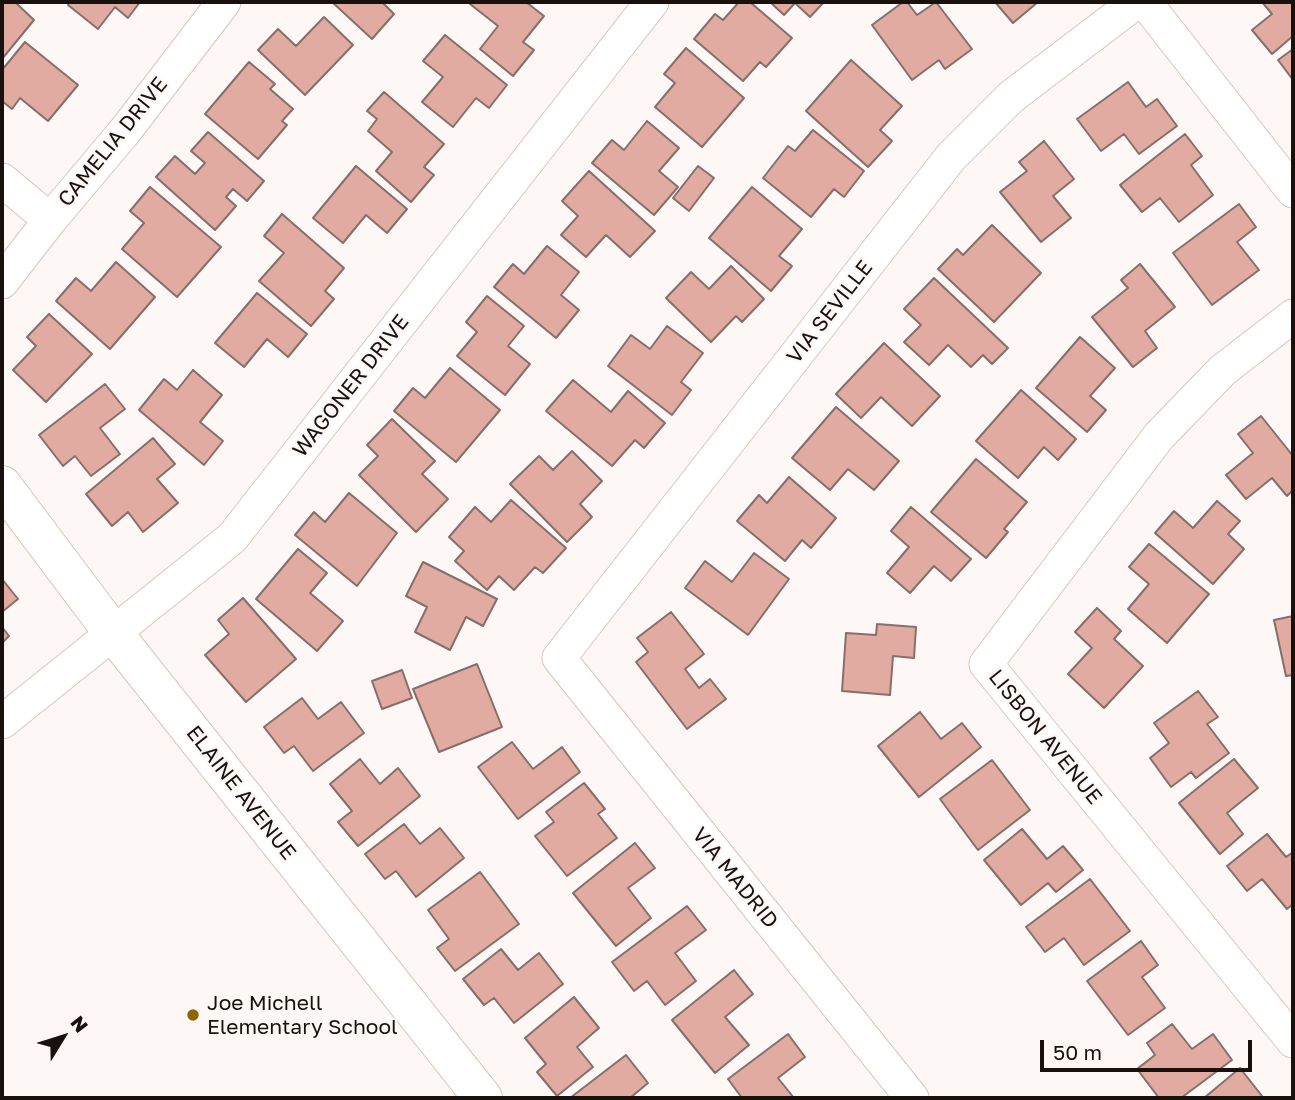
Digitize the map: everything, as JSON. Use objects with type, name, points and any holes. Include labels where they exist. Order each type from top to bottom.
[{"type":"street","name":"CAMELIA DRIVE","points":[[2,282],[125,131],[224,2]]},
{"type":"street","name":"WAGONER DRIVE","points":[[2,722],[232,538],[652,2]]},
{"type":"street","name":"VIA SEVILLE","points":[[559,658],[951,157],[1011,97],[1136,2]]},
{"type":"street","points":[[1145,2],[1293,191]]},
{"type":"street","points":[[2,180],[50,220]]},
{"type":"street","name":"LISBON AVENUE","points":[[1293,316],[1223,370],[1159,436],[986,664],[1293,1041]]},
{"type":"street","name":"ELAINE AVENUE","points":[[2,485],[114,634],[483,1098]]},
{"type":"street","name":"VIA MADRID","points":[[559,658],[912,1098]]},
{"type":"building","points":[[2,2],[15,2],[34,20],[2,59]]},
{"type":"building","points":[[70,2],[140,2],[128,18],[115,7],[98,29],[68,5]]},
{"type":"building","points":[[332,2],[382,2],[394,14],[372,39]]},
{"type":"building","points":[[526,2],[544,16],[523,42],[534,50],[513,76],[480,49],[498,26],[470,4]]},
{"type":"building","points":[[739,2],[750,2],[792,38],[766,67],[760,62],[743,81],[694,39],[715,14],[723,20]]},
{"type":"building","points":[[770,2],[824,2],[810,17],[795,3],[784,15]]},
{"type":"building","points":[[903,2],[907,2],[917,15],[936,2],[972,49],[945,69],[939,60],[912,80],[872,25]]},
{"type":"building","points":[[995,2],[1038,2],[1013,23]]},
{"type":"building","points":[[1262,2],[1293,2],[1293,36],[1272,54],[1252,30],[1272,14]]},
{"type":"building","points":[[324,17],[353,45],[305,95],[258,50],[278,29],[296,46]]},
{"type":"building","points":[[445,35],[507,85],[489,108],[476,98],[453,127],[422,102],[443,77],[423,61]]},
{"type":"building","points":[[25,42],[78,85],[48,121],[20,98],[12,109],[2,101],[2,70]]},
{"type":"building","points":[[686,48],[744,98],[702,147],[655,107],[675,83],[664,74]]},
{"type":"building","points":[[1293,49],[1293,80],[1278,60]]},
{"type":"building","points":[[851,60],[902,106],[880,130],[892,141],[868,167],[806,111]]},
{"type":"building","points":[[249,62],[275,84],[270,89],[293,109],[282,121],[287,125],[258,159],[205,114]]},
{"type":"building","points":[[1128,82],[1146,107],[1157,99],[1177,126],[1139,154],[1124,134],[1101,151],[1077,119]]},
{"type":"building","points":[[384,92],[444,144],[424,167],[434,175],[411,202],[376,171],[392,152],[368,131],[377,119],[367,111]]},
{"type":"building","points":[[647,121],[679,148],[659,171],[678,187],[654,215],[592,163],[612,140],[624,150]]},
{"type":"building","points":[[813,130],[864,171],[844,197],[834,189],[811,217],[763,178],[788,146],[795,151]]},
{"type":"building","points":[[208,132],[264,181],[247,201],[233,189],[226,197],[236,206],[215,230],[156,177],[175,156],[195,174],[205,163],[191,151]]},
{"type":"building","points":[[1185,134],[1202,156],[1191,165],[1213,195],[1179,222],[1160,198],[1142,212],[1120,185]]},
{"type":"building","points":[[1044,141],[1074,179],[1053,196],[1071,218],[1041,242],[1000,192],[1027,171],[1019,162]]},
{"type":"building","points":[[356,166],[407,209],[387,233],[366,215],[343,243],[313,218]]},
{"type":"building","points":[[698,166],[714,178],[689,211],[673,198]]},
{"type":"building","points":[[589,171],[655,231],[630,257],[606,235],[586,257],[561,235],[578,216],[562,201]]},
{"type":"building","points":[[150,187],[221,247],[177,297],[122,249],[144,223],[130,211]]},
{"type":"building","points":[[752,187],[802,229],[779,256],[792,266],[771,291],[709,238]]},
{"type":"building","points":[[1239,204],[1256,227],[1237,242],[1259,270],[1212,305],[1173,253]]},
{"type":"building","points":[[282,214],[344,268],[325,291],[334,299],[311,326],[259,281],[284,253],[264,236]]},
{"type":"building","points":[[992,225],[1041,273],[994,322],[938,269],[957,249],[963,255]]},
{"type":"building","points":[[547,246],[579,272],[561,295],[579,310],[556,338],[494,287],[513,264],[524,274]]},
{"type":"building","points":[[116,262],[155,297],[110,349],[56,301],[76,278],[91,291]]},
{"type":"building","points":[[1140,264],[1175,307],[1145,331],[1157,348],[1133,367],[1092,317],[1128,288],[1121,280]]},
{"type":"building","points":[[731,266],[764,299],[742,322],[736,316],[711,342],[666,298],[691,272],[709,289]]},
{"type":"building","points":[[934,278],[1008,348],[992,364],[983,355],[971,367],[948,345],[929,365],[904,342],[921,325],[904,309]]},
{"type":"building","points":[[257,293],[307,334],[288,357],[267,339],[244,367],[215,343]]},
{"type":"building","points":[[487,296],[524,326],[508,346],[530,364],[505,395],[457,356],[477,332],[466,322]]},
{"type":"building","points":[[49,314],[92,354],[46,402],[13,370],[36,346],[27,337]]},
{"type":"building","points":[[667,326],[703,353],[681,382],[691,390],[672,415],[608,366],[631,335],[650,349]]},
{"type":"building","points":[[1080,337],[1115,368],[1090,396],[1106,410],[1087,432],[1036,388]]},
{"type":"building","points":[[884,343],[940,396],[912,426],[881,397],[861,418],[836,394]]},
{"type":"building","points":[[450,368],[500,410],[456,462],[394,411],[413,388],[425,398]]},
{"type":"building","points":[[193,370],[222,395],[200,422],[223,441],[204,465],[139,410],[164,379],[177,390]]},
{"type":"building","points":[[573,380],[611,412],[628,391],[665,423],[644,448],[635,440],[612,466],[546,411]]},
{"type":"building","points":[[105,384],[125,409],[100,428],[120,454],[91,476],[75,456],[63,466],[39,435]]},
{"type":"building","points":[[1021,390],[1076,439],[1058,460],[1044,447],[1018,478],[976,441]]},
{"type":"building","points":[[836,407],[899,461],[874,490],[848,469],[830,490],[792,458]]},
{"type":"building","points":[[1261,416],[1293,456],[1293,490],[1287,496],[1272,478],[1246,499],[1226,475],[1253,453],[1238,434]]},
{"type":"building","points":[[392,419],[435,461],[422,474],[448,499],[416,532],[359,475],[378,456],[367,445]]},
{"type":"building","points":[[153,438],[175,464],[157,479],[178,503],[143,532],[128,512],[112,526],[86,494]]},
{"type":"building","points":[[572,451],[602,481],[580,504],[592,517],[567,542],[510,484],[539,456],[553,470]]},
{"type":"building","points":[[976,459],[1027,502],[1004,529],[1008,532],[986,558],[931,512]]},
{"type":"building","points":[[789,477],[836,518],[811,548],[802,540],[785,561],[737,521],[759,495],[767,503]]},
{"type":"building","points":[[349,493],[397,533],[357,586],[295,535],[314,512],[325,522]]},
{"type":"building","points":[[511,500],[566,548],[543,573],[535,567],[514,590],[499,576],[487,590],[455,561],[464,551],[449,537],[475,507],[491,522]]},
{"type":"building","points":[[1217,501],[1240,521],[1228,534],[1244,549],[1213,584],[1155,533],[1174,511],[1193,528]]},
{"type":"building","points":[[911,507],[971,559],[951,581],[934,566],[910,593],[887,573],[909,547],[891,531]]},
{"type":"building","points":[[1149,544],[1209,594],[1167,643],[1128,609],[1149,584],[1129,567]]},
{"type":"building","points":[[298,549],[327,573],[310,593],[343,621],[317,651],[256,599]]},
{"type":"building","points":[[754,553],[789,579],[748,635],[685,588],[705,561],[732,582]]},
{"type":"building","points":[[423,562],[497,599],[483,626],[466,617],[450,650],[415,632],[427,607],[406,596]]},
{"type":"building","points":[[2,579],[18,599],[2,612]]},
{"type":"building","points":[[243,598],[296,659],[246,702],[205,655],[229,634],[218,620]]},
{"type":"building","points":[[1097,608],[1121,631],[1114,639],[1143,666],[1104,708],[1068,674],[1092,648],[1075,632]]},
{"type":"building","points":[[671,612],[704,654],[685,669],[699,688],[710,679],[726,699],[687,729],[636,662],[648,652],[637,638]]},
{"type":"building","points":[[1293,616],[1293,675],[1286,676],[1274,620]]},
{"type":"building","points":[[877,624],[916,627],[914,658],[893,656],[890,695],[842,691],[846,633],[876,635]]},
{"type":"building","points":[[2,627],[9,636],[2,643]]},
{"type":"building","points":[[477,664],[502,727],[439,752],[413,689]]},
{"type":"building","points":[[402,670],[412,698],[382,709],[372,681]]},
{"type":"building","points":[[1198,691],[1218,717],[1207,724],[1229,753],[1196,778],[1191,772],[1171,787],[1150,758],[1169,743],[1154,723]]},
{"type":"building","points":[[302,698],[318,719],[341,702],[364,733],[313,771],[294,746],[284,753],[264,727]]},
{"type":"building","points":[[920,712],[941,739],[962,723],[981,747],[919,797],[878,746]]},
{"type":"building","points":[[512,742],[533,769],[562,747],[580,772],[518,819],[478,767]]},
{"type":"building","points":[[360,759],[380,784],[398,768],[420,796],[358,846],[338,822],[352,811],[330,784]]},
{"type":"building","points":[[1234,759],[1258,788],[1227,813],[1243,834],[1220,854],[1179,803]]},
{"type":"building","points":[[992,760],[1030,810],[978,850],[940,799]]},
{"type":"building","points":[[584,783],[605,809],[598,814],[617,838],[567,876],[535,836],[554,822],[546,812]]},
{"type":"building","points":[[404,824],[420,844],[440,828],[464,858],[416,897],[396,871],[385,879],[365,854]]},
{"type":"building","points":[[1022,829],[1047,859],[1063,846],[1083,870],[1056,892],[1048,883],[1021,905],[984,860]]},
{"type":"building","points":[[1267,834],[1286,857],[1293,852],[1293,904],[1287,909],[1262,879],[1247,891],[1227,866]]},
{"type":"building","points":[[635,843],[655,868],[628,888],[651,918],[616,946],[573,893]]},
{"type":"building","points":[[480,872],[519,924],[455,971],[437,948],[449,939],[428,910]]},
{"type":"building","points":[[1090,879],[1130,931],[1084,965],[1064,938],[1045,952],[1026,927]]},
{"type":"building","points":[[687,906],[706,930],[675,953],[696,981],[665,1005],[647,981],[634,991],[612,962]]},
{"type":"building","points":[[1141,941],[1158,965],[1142,977],[1165,1008],[1128,1035],[1087,981]]},
{"type":"building","points":[[501,949],[518,970],[539,953],[563,984],[514,1023],[494,998],[484,1005],[463,979]]},
{"type":"building","points":[[734,970],[753,994],[725,1017],[749,1045],[715,1073],[672,1020]]},
{"type":"building","points":[[574,997],[599,1028],[577,1047],[593,1067],[557,1096],[537,1072],[546,1064],[525,1038]]},
{"type":"building","points":[[1172,1024],[1192,1049],[1213,1034],[1232,1060],[1181,1098],[1159,1098],[1137,1069],[1155,1055],[1147,1043]]},
{"type":"building","points":[[788,1034],[805,1057],[778,1078],[794,1098],[742,1098],[728,1079]]},
{"type":"building","points":[[626,1055],[648,1083],[630,1098],[570,1098]]},
{"type":"building","points":[[1240,1068],[1262,1096],[1260,1098],[1204,1098]]},
{"type":"place","name":"Joe Michell Elementary School","points":[[193,1015]]}]
